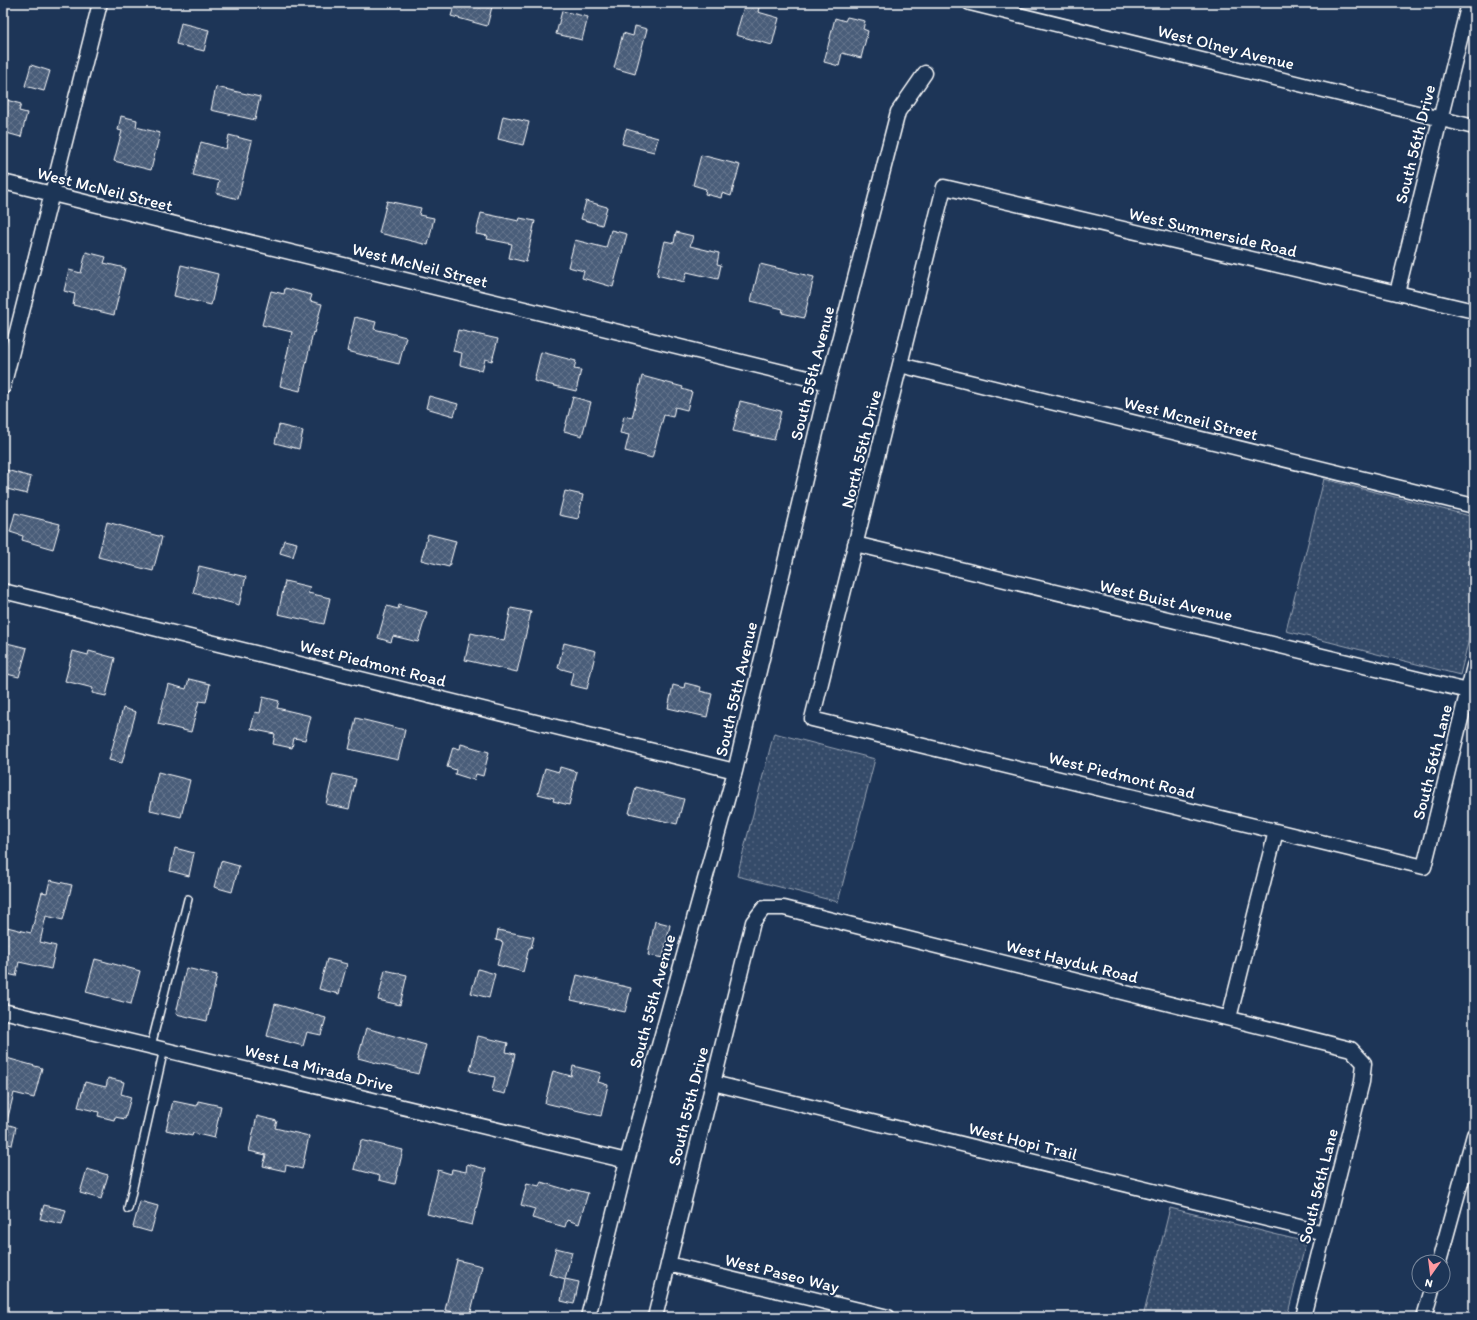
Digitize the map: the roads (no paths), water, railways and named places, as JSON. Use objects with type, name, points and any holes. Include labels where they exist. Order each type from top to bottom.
[{"type":"street","points":[[3,386],[53,195],[100,3]]},
{"type":"street","name":"West Olney Avenue","points":[[970,3],[1474,127]]},
{"type":"street","name":"South 56th Drive","points":[[1397,293],[1469,3]]},
{"type":"street","name":"South 55th Avenue","points":[[588,1317],[627,1161],[735,770],[828,383],[898,112],[925,73]]},
{"type":"street","name":"West McNeil Street","points":[[3,182],[828,383]]},
{"type":"street","name":"West Summerside Road","points":[[944,188],[1474,311]]},
{"type":"street","name":"North 55th Drive","points":[[812,719],[944,188]]},
{"type":"street","name":"West Mcneil Street","points":[[900,365],[1474,506]]},
{"type":"street","name":"West Buist Avenue","points":[[855,544],[1468,691]]},
{"type":"street","name":"West Piedmont Road","points":[[3,591],[735,770]]},
{"type":"street","name":"South 56th Lane","points":[[1424,867],[1474,666]]},
{"type":"street","name":"West Piedmont Road","points":[[812,719],[1424,867]]},
{"type":"street","points":[[1228,1018],[1276,831]]},
{"type":"street","name":"West Hayduk Road","points":[[764,908],[784,908],[1350,1049],[1364,1063]]},
{"type":"street","name":"South 55th Drive","points":[[655,1317],[753,922],[764,908]]},
{"type":"street","name":"West La Mirada Drive","points":[[3,1011],[627,1161]]},
{"type":"street","name":"South 56th Lane","points":[[1303,1317],[1362,1082],[1364,1063]]},
{"type":"street","name":"West Hopi Trail","points":[[713,1083],[1324,1233]]},
{"type":"street","points":[[1441,1254],[1474,1135]]},
{"type":"street","name":"West Paseo Way","points":[[668,1264],[888,1317]]},
{"type":"street","points":[[1424,1317],[1431,1294]]},
{"type":"lane","points":[[128,1210],[157,1048],[188,899]]}]
